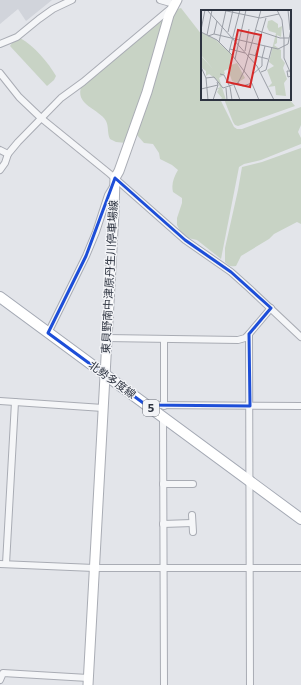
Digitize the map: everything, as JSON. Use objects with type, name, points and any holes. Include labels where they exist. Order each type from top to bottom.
[{"type":"main road","name":"東貝野南中津原丹生川停車場線","points":[[88,681],[115,182],[147,92],[169,15],[174,4]]},
{"type":"main road","name":"北勢多度線","points":[[0,297],[301,519]]},
{"type":"street","points":[[0,44],[17,37],[39,19],[72,0]]},
{"type":"street","points":[[160,0],[174,4]]},
{"type":"street","points":[[0,170],[5,163],[8,154],[41,118],[72,89],[83,82],[174,4]]},
{"type":"street","points":[[0,72],[19,97],[41,118],[185,240],[231,272],[301,337]]},
{"type":"street","points":[[0,150],[8,154]]},
{"type":"street","points":[[48,333],[86,256],[96,232],[108,195],[115,182]]},
{"type":"street","points":[[106,338],[238,340],[245,338],[271,308]]},
{"type":"street","points":[[249,334],[250,685]]},
{"type":"street","points":[[164,340],[164,406]]},
{"type":"street","points":[[0,401],[103,408]]},
{"type":"street","points":[[15,402],[3,564],[94,568],[301,568]]},
{"type":"street","points":[[146,405],[301,406]]},
{"type":"street","points":[[163,417],[164,685]]},
{"type":"street","points":[[163,484],[193,484]]},
{"type":"street","points":[[192,515],[193,532]]},
{"type":"street","points":[[163,524],[192,523]]},
{"type":"street","points":[[0,680],[3,673],[88,681]]},
{"type":"highlighted area","points":[[115,178],[185,240],[231,272],[271,308],[249,334],[250,406],[146,405],[48,333],[86,256]]},
{"type":"shaded area","points":[[0,0],[52,0],[26,21],[18,9],[0,24]]},
{"type":"green space","points":[[181,8],[201,34],[201,100],[220,100],[234,127],[237,129],[242,129],[301,107],[301,125],[298,132],[301,138],[301,144],[239,167],[221,259],[197,240],[188,238],[180,231],[177,225],[177,218],[182,203],[182,198],[173,192],[172,186],[178,170],[160,159],[159,153],[153,144],[144,143],[137,135],[173,14],[177,9]]},
{"type":"green space","points":[[166,14],[129,139],[126,143],[116,142],[110,139],[107,123],[103,117],[88,106],[81,97],[80,92],[82,85]]},
{"type":"green space","points":[[20,38],[40,55],[56,76],[47,86],[10,46]]},
{"type":"green space","points":[[224,100],[290,100],[295,106],[238,126],[233,122]]},
{"type":"green space","points":[[301,148],[301,224],[297,222],[274,234],[269,239],[241,256],[236,266],[229,265],[225,262],[225,248],[242,167],[262,162]]}]
